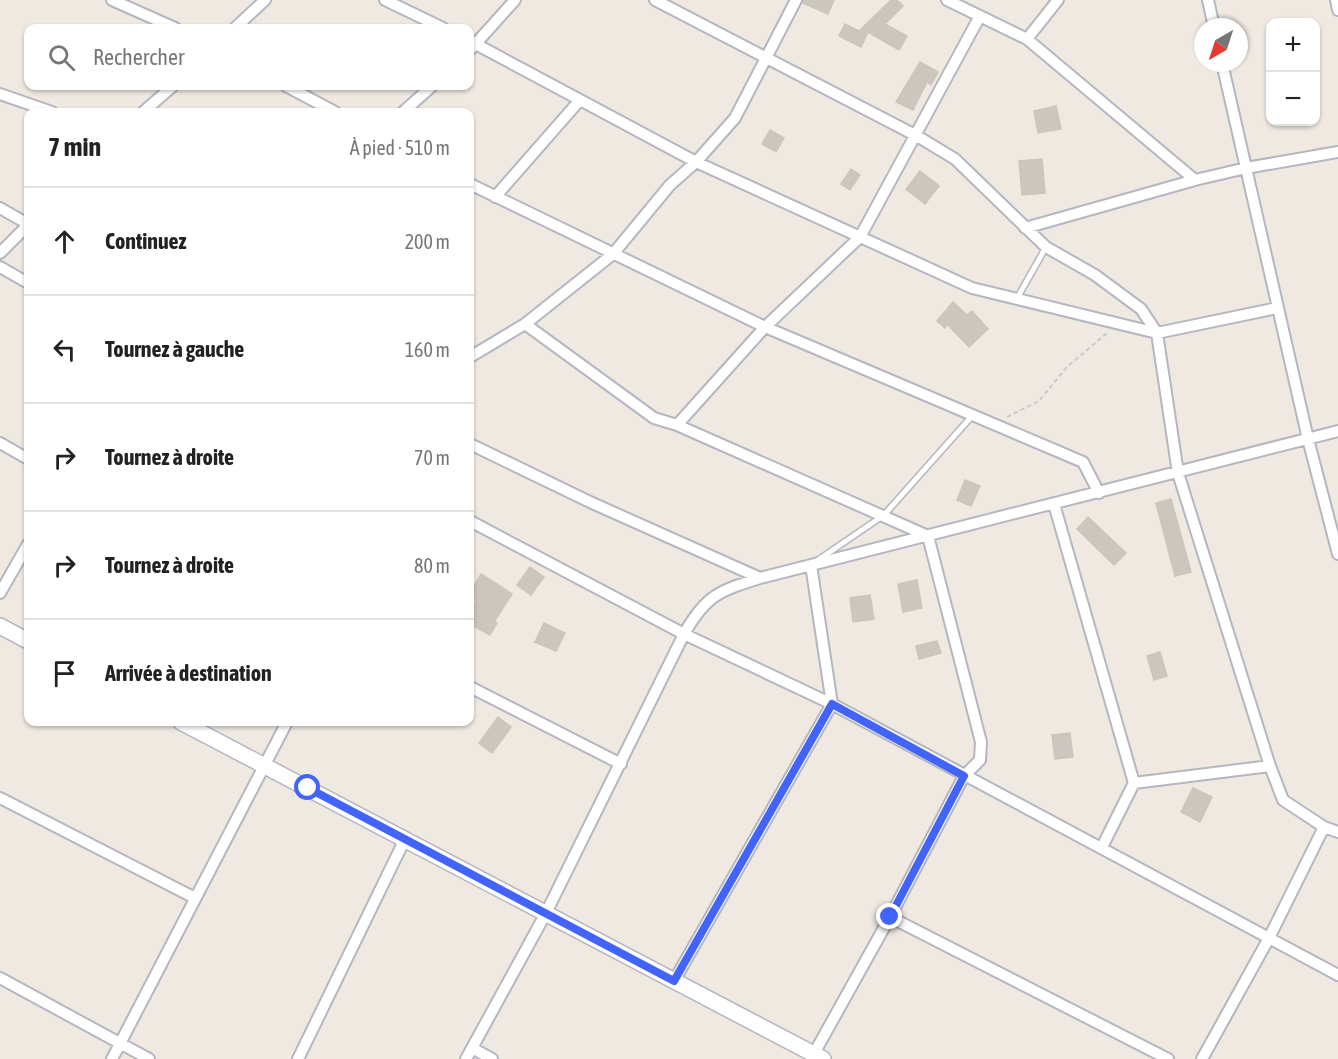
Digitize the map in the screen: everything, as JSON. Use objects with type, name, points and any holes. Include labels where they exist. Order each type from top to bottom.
[{"type":"street","points":[[112,0],[166,24]]},
{"type":"street","points":[[239,24],[265,0]]},
{"type":"street","points":[[385,0],[435,24]]},
{"type":"street","points":[[474,43],[515,0]]},
{"type":"street","points":[[655,0],[917,136],[955,159],[1046,247],[1095,274],[1140,309],[1156,333],[1178,473],[1270,766],[1283,800],[1324,826],[1338,832]]},
{"type":"street","points":[[474,355],[525,324],[613,254],[670,185],[696,162],[735,118],[796,0]]},
{"type":"street","points":[[947,0],[1027,39],[1195,180]]},
{"type":"street","points":[[1027,39],[1058,0]]},
{"type":"street","points":[[1208,0],[1212,18]]},
{"type":"street","points":[[1336,0],[1338,10]]},
{"type":"street","points":[[677,425],[765,327],[860,237],[917,136],[980,16]]},
{"type":"street","points":[[474,46],[696,162],[972,288],[1116,326],[1156,333],[1277,308]]},
{"type":"street","points":[[1224,72],[1277,308],[1338,554]]},
{"type":"street","points":[[148,108],[168,90]]},
{"type":"street","points":[[294,90],[327,108]]},
{"type":"street","points":[[407,108],[428,90]]},
{"type":"street","points":[[0,94],[40,108]]},
{"type":"street","points":[[495,197],[580,100]]},
{"type":"street","points":[[1024,228],[1195,180],[1246,168],[1338,152]]},
{"type":"street","points":[[474,186],[765,327],[1083,462],[1099,493]]},
{"type":"street","points":[[0,208],[24,222]]},
{"type":"street","points":[[0,253],[24,228]]},
{"type":"street","points":[[0,267],[24,281]]},
{"type":"street","points":[[189,726],[816,1057],[964,776],[980,760],[981,742],[927,536],[677,425],[654,418],[525,324]]},
{"type":"street","points":[[466,1059],[546,913],[684,634],[697,611],[718,592],[760,578],[1338,431]]},
{"type":"street","points":[[0,443],[24,457]]},
{"type":"street","points":[[474,446],[590,502],[760,578]]},
{"type":"street","points":[[1054,504],[1134,783],[1102,847]]},
{"type":"street","points":[[474,523],[684,634],[832,704],[1338,975]]},
{"type":"street","points":[[0,593],[24,551]]},
{"type":"street","points":[[674,981],[832,704],[811,565]]},
{"type":"street","points":[[0,626],[24,639]]},
{"type":"street","points":[[474,689],[621,764]]},
{"type":"street","points":[[112,1059],[286,726]]},
{"type":"street","points":[[1134,783],[1270,766]]},
{"type":"street","points":[[0,798],[195,898]]},
{"type":"street","points":[[1202,1059],[1269,938],[1324,826]]},
{"type":"street","points":[[298,1059],[405,839]]},
{"type":"street","points":[[890,917],[1168,1059]]},
{"type":"street","points":[[0,978],[149,1059]]},
{"type":"street","points":[[472,1048],[492,1059]]},
{"type":"lane","points":[[1016,300],[1046,247]]},
{"type":"lane","points":[[811,565],[884,515],[937,452],[973,415]]},
{"type":"path","points":[[994,424],[1039,400],[1066,368],[1116,326]]},
{"type":"building","points":[[803,0],[834,0],[828,14],[803,3]]},
{"type":"building","points":[[891,0],[897,0],[903,6],[885,24],[907,36],[899,50],[868,32],[861,47],[839,36],[845,24],[859,31]]},
{"type":"building","points":[[920,62],[938,72],[931,85],[927,82],[913,110],[896,102]]},
{"type":"building","points":[[1056,106],[1061,129],[1038,133],[1034,111]]},
{"type":"building","points":[[770,130],[784,138],[776,152],[762,144]]},
{"type":"building","points":[[1042,159],[1045,193],[1022,195],[1019,161]]},
{"type":"building","points":[[851,169],[860,175],[850,190],[841,184]]},
{"type":"building","points":[[920,171],[939,186],[925,204],[906,189]]},
{"type":"building","points":[[953,302],[967,315],[972,311],[988,329],[969,347],[947,324],[945,328],[937,321]]},
{"type":"building","points":[[965,480],[980,486],[971,506],[957,500]]},
{"type":"building","points":[[1171,499],[1191,572],[1175,576],[1156,503]]},
{"type":"building","points":[[1088,517],[1126,553],[1114,565],[1077,529]]},
{"type":"building","points":[[530,567],[544,577],[531,595],[517,585]]},
{"type":"building","points":[[481,574],[512,594],[494,622],[497,623],[490,635],[474,626],[476,600],[474,586]]},
{"type":"building","points":[[917,580],[922,608],[903,612],[898,584]]},
{"type":"building","points":[[870,595],[874,619],[853,622],[850,598]]},
{"type":"building","points":[[544,623],[565,633],[556,651],[535,642]]},
{"type":"building","points":[[937,641],[941,653],[919,659],[916,646]]},
{"type":"building","points":[[1160,652],[1167,676],[1154,680],[1147,656]]},
{"type":"building","points":[[498,717],[511,727],[492,753],[479,743]]},
{"type":"building","points":[[1070,733],[1073,757],[1055,759],[1052,735]]},
{"type":"building","points":[[1193,788],[1212,797],[1200,822],[1181,812]]},
{"type":"route","points":[[308,788],[674,981],[832,704],[964,776],[890,917]]}]
